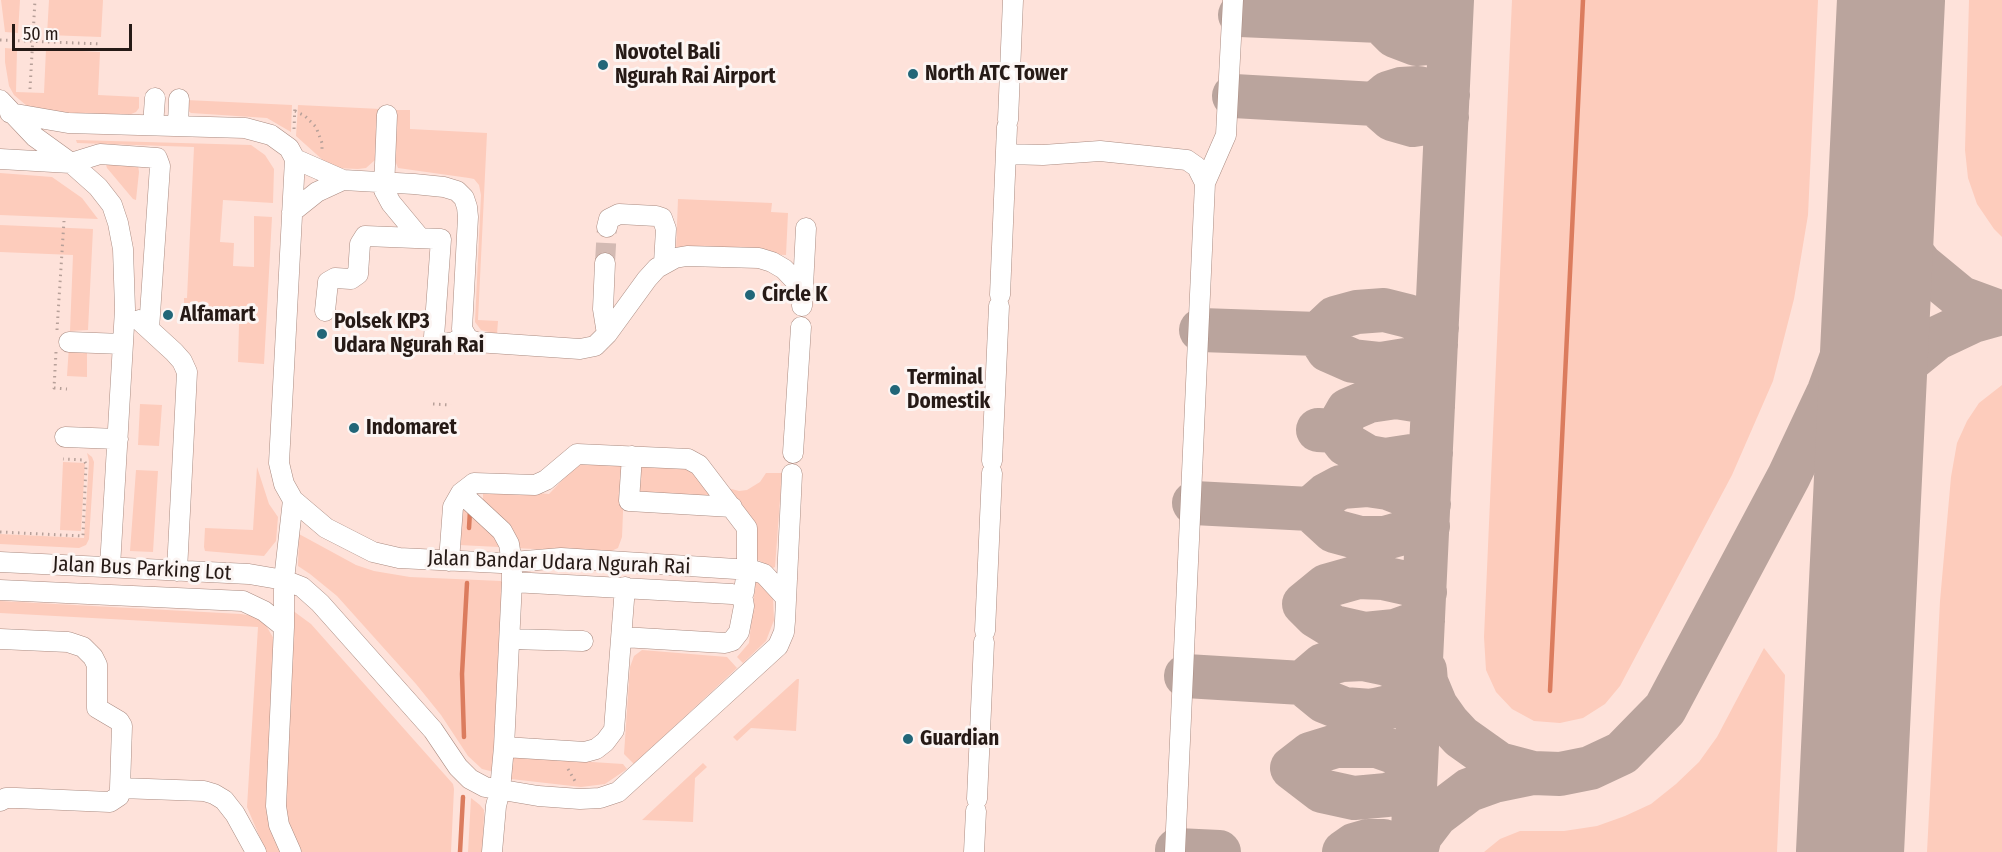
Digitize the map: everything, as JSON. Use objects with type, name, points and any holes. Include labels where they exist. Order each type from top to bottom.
[{"type":"street","points":[[974,852],[1013,0]]},
{"type":"street","points":[[1175,852],[1205,183],[1226,135],[1233,0]]},
{"type":"street","points":[[153,125],[155,98]]},
{"type":"street","points":[[178,125],[179,99]]},
{"type":"street","points":[[5,106],[68,123],[178,125],[259,130],[271,135],[292,153],[321,172],[343,180],[444,187],[457,191],[464,198],[467,207],[462,329],[465,335],[476,342],[488,344],[580,349],[595,346],[607,334],[647,279],[664,263],[687,256],[759,258],[772,262],[784,269],[802,297],[806,228]]},
{"type":"street","points":[[5,106],[35,136],[71,162],[98,187],[111,205],[118,223],[123,249],[125,309],[110,567]]},
{"type":"street","points":[[387,115],[384,190],[391,204],[420,238]]},
{"type":"street","points":[[1006,154],[1100,152],[1187,160],[1197,167],[1205,183]]},
{"type":"street","points":[[291,852],[279,825],[276,806],[284,580],[293,500],[281,474],[278,444],[292,212],[292,153]]},
{"type":"street","points":[[0,159],[71,162],[100,154],[154,157],[160,162],[149,329]]},
{"type":"street","points":[[292,212],[317,192],[343,180]]},
{"type":"street","points":[[607,227],[609,219],[619,214],[662,218],[666,229],[664,263]]},
{"type":"street","points":[[325,311],[328,282],[335,278],[351,279],[358,274],[360,243],[365,236],[466,241]]},
{"type":"street","points":[[441,239],[434,337],[439,342],[453,343],[465,335]]},
{"type":"street","points":[[605,263],[603,309],[607,334]]},
{"type":"street","points":[[125,309],[182,361],[188,379],[177,571]]},
{"type":"street","points":[[793,453],[801,327]]},
{"type":"street","points":[[61,343],[123,344]]},
{"type":"street","points":[[64,436],[118,439]]},
{"type":"street","points":[[449,561],[453,507],[461,493],[474,483],[530,486],[540,484],[577,454],[695,461],[747,528],[747,569],[744,592],[741,597],[744,606],[739,632],[732,641],[714,643],[622,637]]},
{"type":"street","points":[[632,456],[629,501],[732,507]]},
{"type":"street","points":[[284,580],[302,587],[320,603],[433,730],[458,767],[470,779],[485,787],[500,790],[580,799],[600,798],[618,792],[778,646],[784,632],[792,474]]},
{"type":"street","points":[[461,493],[502,531],[509,544],[512,572],[504,747],[492,852]]},
{"type":"street","name":"Jalan Bandar Udara Ngurah Rai","points":[[293,500],[326,528],[373,552],[399,558],[449,561],[512,572],[561,558],[747,569],[765,574],[786,598]]},
{"type":"street","name":"Jalan Bus Parking Lot","points":[[0,562],[249,574],[284,580]]},
{"type":"street","points":[[512,572],[625,587],[732,594],[741,597]]},
{"type":"street","points":[[504,747],[585,752],[596,749],[605,742],[614,730],[625,587]]},
{"type":"street","points":[[0,590],[243,601],[264,611],[284,627]]},
{"type":"street","points":[[0,639],[68,642],[83,647],[97,665],[97,708],[119,721],[122,726],[119,796],[110,802],[16,798],[6,798],[0,801]]},
{"type":"street","points":[[510,639],[584,641]]},
{"type":"street","points":[[120,788],[204,791],[214,794],[224,800],[235,814],[256,852]]},
{"type":"path","points":[[30,89],[35,0]]},
{"type":"path","points":[[0,40],[101,44]]},
{"type":"path","points":[[292,153],[296,105]]},
{"type":"path","points":[[295,111],[305,116],[316,127],[322,142],[321,172]]},
{"type":"path","points":[[64,221],[61,343],[54,388],[67,389]]},
{"type":"path","points":[[433,404],[451,405]]},
{"type":"path","points":[[0,532],[82,536],[86,464],[84,460],[63,459]]},
{"type":"shaded area","points":[[1,0],[20,0],[18,33],[5,32]]},
{"type":"shaded area","points":[[49,0],[103,0],[101,37],[47,35]]},
{"type":"shaded area","points":[[1512,0],[1818,0],[1808,215],[1794,299],[1773,381],[1732,475],[1620,686],[1605,704],[1583,718],[1560,723],[1534,721],[1512,709],[1496,692],[1486,670],[1484,637]]},
{"type":"shaded area","points":[[1969,0],[2002,0],[2002,237],[1977,204],[1968,178],[1965,150]]},
{"type":"shaded area","points":[[5,48],[17,49],[16,92],[44,93],[46,49],[100,52],[98,95],[139,97],[139,108],[129,115],[50,112],[27,106],[14,95],[9,86]]},
{"type":"shaded area","points":[[186,100],[292,105],[291,132],[267,118],[191,113],[187,110]]},
{"type":"shaded area","points":[[298,105],[381,109],[378,153],[375,160],[366,168],[358,169],[336,168],[325,162],[296,136]]},
{"type":"shaded area","points":[[396,110],[410,110],[410,129],[487,133],[478,320],[498,321],[497,334],[481,330],[475,322],[481,195],[479,185],[474,179],[398,168],[394,158]]},
{"type":"shaded area","points":[[76,140],[251,145],[265,155],[274,169],[273,203],[223,200],[220,242],[234,243],[233,266],[254,267],[254,216],[272,217],[264,364],[238,362],[239,324],[204,322],[203,313],[184,312],[184,298],[187,298],[194,147],[77,143]]},
{"type":"shaded area","points":[[108,163],[138,165],[136,200],[107,168]]},
{"type":"shaded area","points":[[0,173],[52,177],[82,198],[98,219],[0,215]]},
{"type":"shaded area","points":[[678,199],[772,203],[771,212],[788,213],[786,255],[676,251]]},
{"type":"shaded area","points":[[0,225],[93,229],[88,330],[70,331],[73,255],[0,252]]},
{"type":"shaded area","points":[[69,346],[87,351],[87,377],[67,376]]},
{"type":"shaded area","points":[[2002,385],[2002,852],[1927,852],[1940,601],[1951,477],[1957,443],[1967,421],[1979,403]]},
{"type":"shaded area","points":[[140,404],[162,405],[159,446],[138,445]]},
{"type":"shaded area","points":[[87,453],[94,462],[89,539],[86,545],[79,548],[0,544],[0,534],[84,538],[89,461]]},
{"type":"shaded area","points":[[63,462],[85,463],[81,531],[60,530]]},
{"type":"shaded area","points":[[584,462],[625,463],[622,537],[618,548],[607,553],[516,548],[514,532],[483,500],[483,493],[494,489],[549,494],[572,470]]},
{"type":"shaded area","points":[[636,463],[683,467],[695,474],[715,497],[634,494]]},
{"type":"shaded area","points":[[257,467],[269,504],[278,517],[276,541],[264,556],[205,551],[205,528],[253,530]]},
{"type":"shaded area","points":[[136,470],[158,471],[153,552],[130,551]]},
{"type":"shaded area","points":[[766,473],[782,473],[775,567],[773,568],[756,559],[724,487],[739,491],[747,490],[760,482]]},
{"type":"shaded area","points":[[460,510],[470,510],[498,540],[499,547],[459,545]]},
{"type":"shaded area","points":[[299,534],[356,565],[374,571],[410,577],[501,581],[503,584],[494,772],[482,769],[468,756],[441,715],[416,684],[337,596],[298,566]]},
{"type":"shaded area","points":[[756,578],[773,597],[774,620],[766,641],[743,663],[737,657],[749,643]]},
{"type":"shaded area","points":[[0,601],[241,614],[258,617],[274,639],[283,852],[266,852],[247,807],[258,627],[0,613]]},
{"type":"shaded area","points":[[292,610],[311,624],[453,784],[451,852],[302,852],[293,841],[284,822]]},
{"type":"shaded area","points":[[1764,648],[1785,675],[1777,852],[1484,852],[1500,839],[1520,831],[1564,831],[1597,826],[1651,804],[1699,762],[1717,737]]},
{"type":"shaded area","points":[[642,650],[727,657],[737,668],[634,764],[624,754],[630,667],[634,656]]},
{"type":"shaded area","points":[[799,679],[796,731],[751,728],[737,741],[733,737]]},
{"type":"shaded area","points":[[514,757],[623,764],[627,769],[605,784],[581,787],[511,779],[507,774],[509,761]]},
{"type":"shaded area","points":[[703,763],[707,767],[695,778],[693,822],[642,820]]},
{"type":"shaded area","points":[[471,798],[484,810],[483,852],[468,852]]},
{"type":"waterway","points":[[1550,691],[1583,0]]},
{"type":"waterway","points":[[469,528],[470,511]]},
{"type":"waterway","points":[[464,737],[462,674],[467,583]]},
{"type":"waterway","points":[[460,852],[463,797]]},
{"type":"taxiway","points":[[1412,852],[1452,0]]},
{"type":"taxiway","points":[[1380,21],[1394,10],[1414,5],[1428,7],[1451,16]]},
{"type":"taxiway","points":[[1240,15],[1380,21],[1395,36],[1416,44],[1437,42],[1450,33]]},
{"type":"taxiway","points":[[1375,104],[1388,93],[1401,89],[1418,88],[1448,95]]},
{"type":"taxiway","points":[[1234,96],[1375,104],[1392,119],[1413,125],[1447,117]]},
{"type":"taxiway","points":[[1881,201],[1897,234],[1921,265],[1961,298],[2002,313]]},
{"type":"taxiway","points":[[1533,773],[1560,774],[1590,768],[1622,753],[1665,709],[1789,476],[1829,391],[1872,275],[1881,201]]},
{"type":"taxiway","points":[[1318,334],[1335,318],[1357,312],[1384,310],[1408,316],[1437,328]]},
{"type":"taxiway","points":[[1869,440],[1889,387],[1910,360],[1937,338],[1973,321],[2002,313]]},
{"type":"taxiway","points":[[1201,330],[1318,334],[1328,350],[1353,361],[1381,364],[1412,359],[1436,345]]},
{"type":"taxiway","points":[[1336,431],[1348,410],[1369,401],[1396,397],[1421,401],[1433,407]]},
{"type":"taxiway","points":[[1318,430],[1336,431],[1346,444],[1368,457],[1385,460],[1431,453]]},
{"type":"taxiway","points":[[1310,509],[1326,495],[1341,487],[1367,485],[1388,488],[1429,504]]},
{"type":"taxiway","points":[[1194,503],[1310,509],[1334,531],[1360,538],[1385,538],[1428,526]]},
{"type":"taxiway","points":[[1423,621],[1395,631],[1365,634],[1334,627],[1316,616],[1304,604],[1326,586],[1358,577],[1383,578],[1410,584],[1425,592]]},
{"type":"taxiway","points":[[1302,683],[1323,665],[1342,660],[1363,659],[1387,664],[1420,680]]},
{"type":"taxiway","points":[[1416,852],[1420,836],[1436,815],[1469,790],[1494,781],[1533,773],[1499,764],[1461,737],[1436,706],[1426,682],[1425,670]]},
{"type":"taxiway","points":[[1186,676],[1302,683],[1324,701],[1344,709],[1371,711],[1398,705],[1420,694]]},
{"type":"taxiway","points":[[1415,785],[1387,795],[1354,798],[1322,791],[1292,768],[1310,754],[1336,746],[1377,746],[1394,752],[1416,765]]},
{"type":"taxiway","points":[[1344,852],[1354,845],[1368,841],[1384,841],[1411,852]]},
{"type":"taxiway","points":[[1177,850],[1219,852]]},
{"type":"runway","points":[[1850,852],[1891,0]]},
{"type":"tunnel","points":[[605,263],[607,227]]},
{"type":"place","name":"Novotel Bali Ngurah Rai Airport","points":[[603,65]]},
{"type":"place","name":"North ATC Tower","points":[[913,74]]},
{"type":"place","name":"Circle K","points":[[750,295]]},
{"type":"place","name":"Alfamart","points":[[168,315]]},
{"type":"place","name":"Polsek KP3 Udara Ngurah Rai","points":[[322,334]]},
{"type":"place","name":"Terminal Domestik","points":[[895,390]]},
{"type":"place","name":"Indomaret","points":[[354,428]]},
{"type":"place","name":"Guardian","points":[[908,739]]}]
